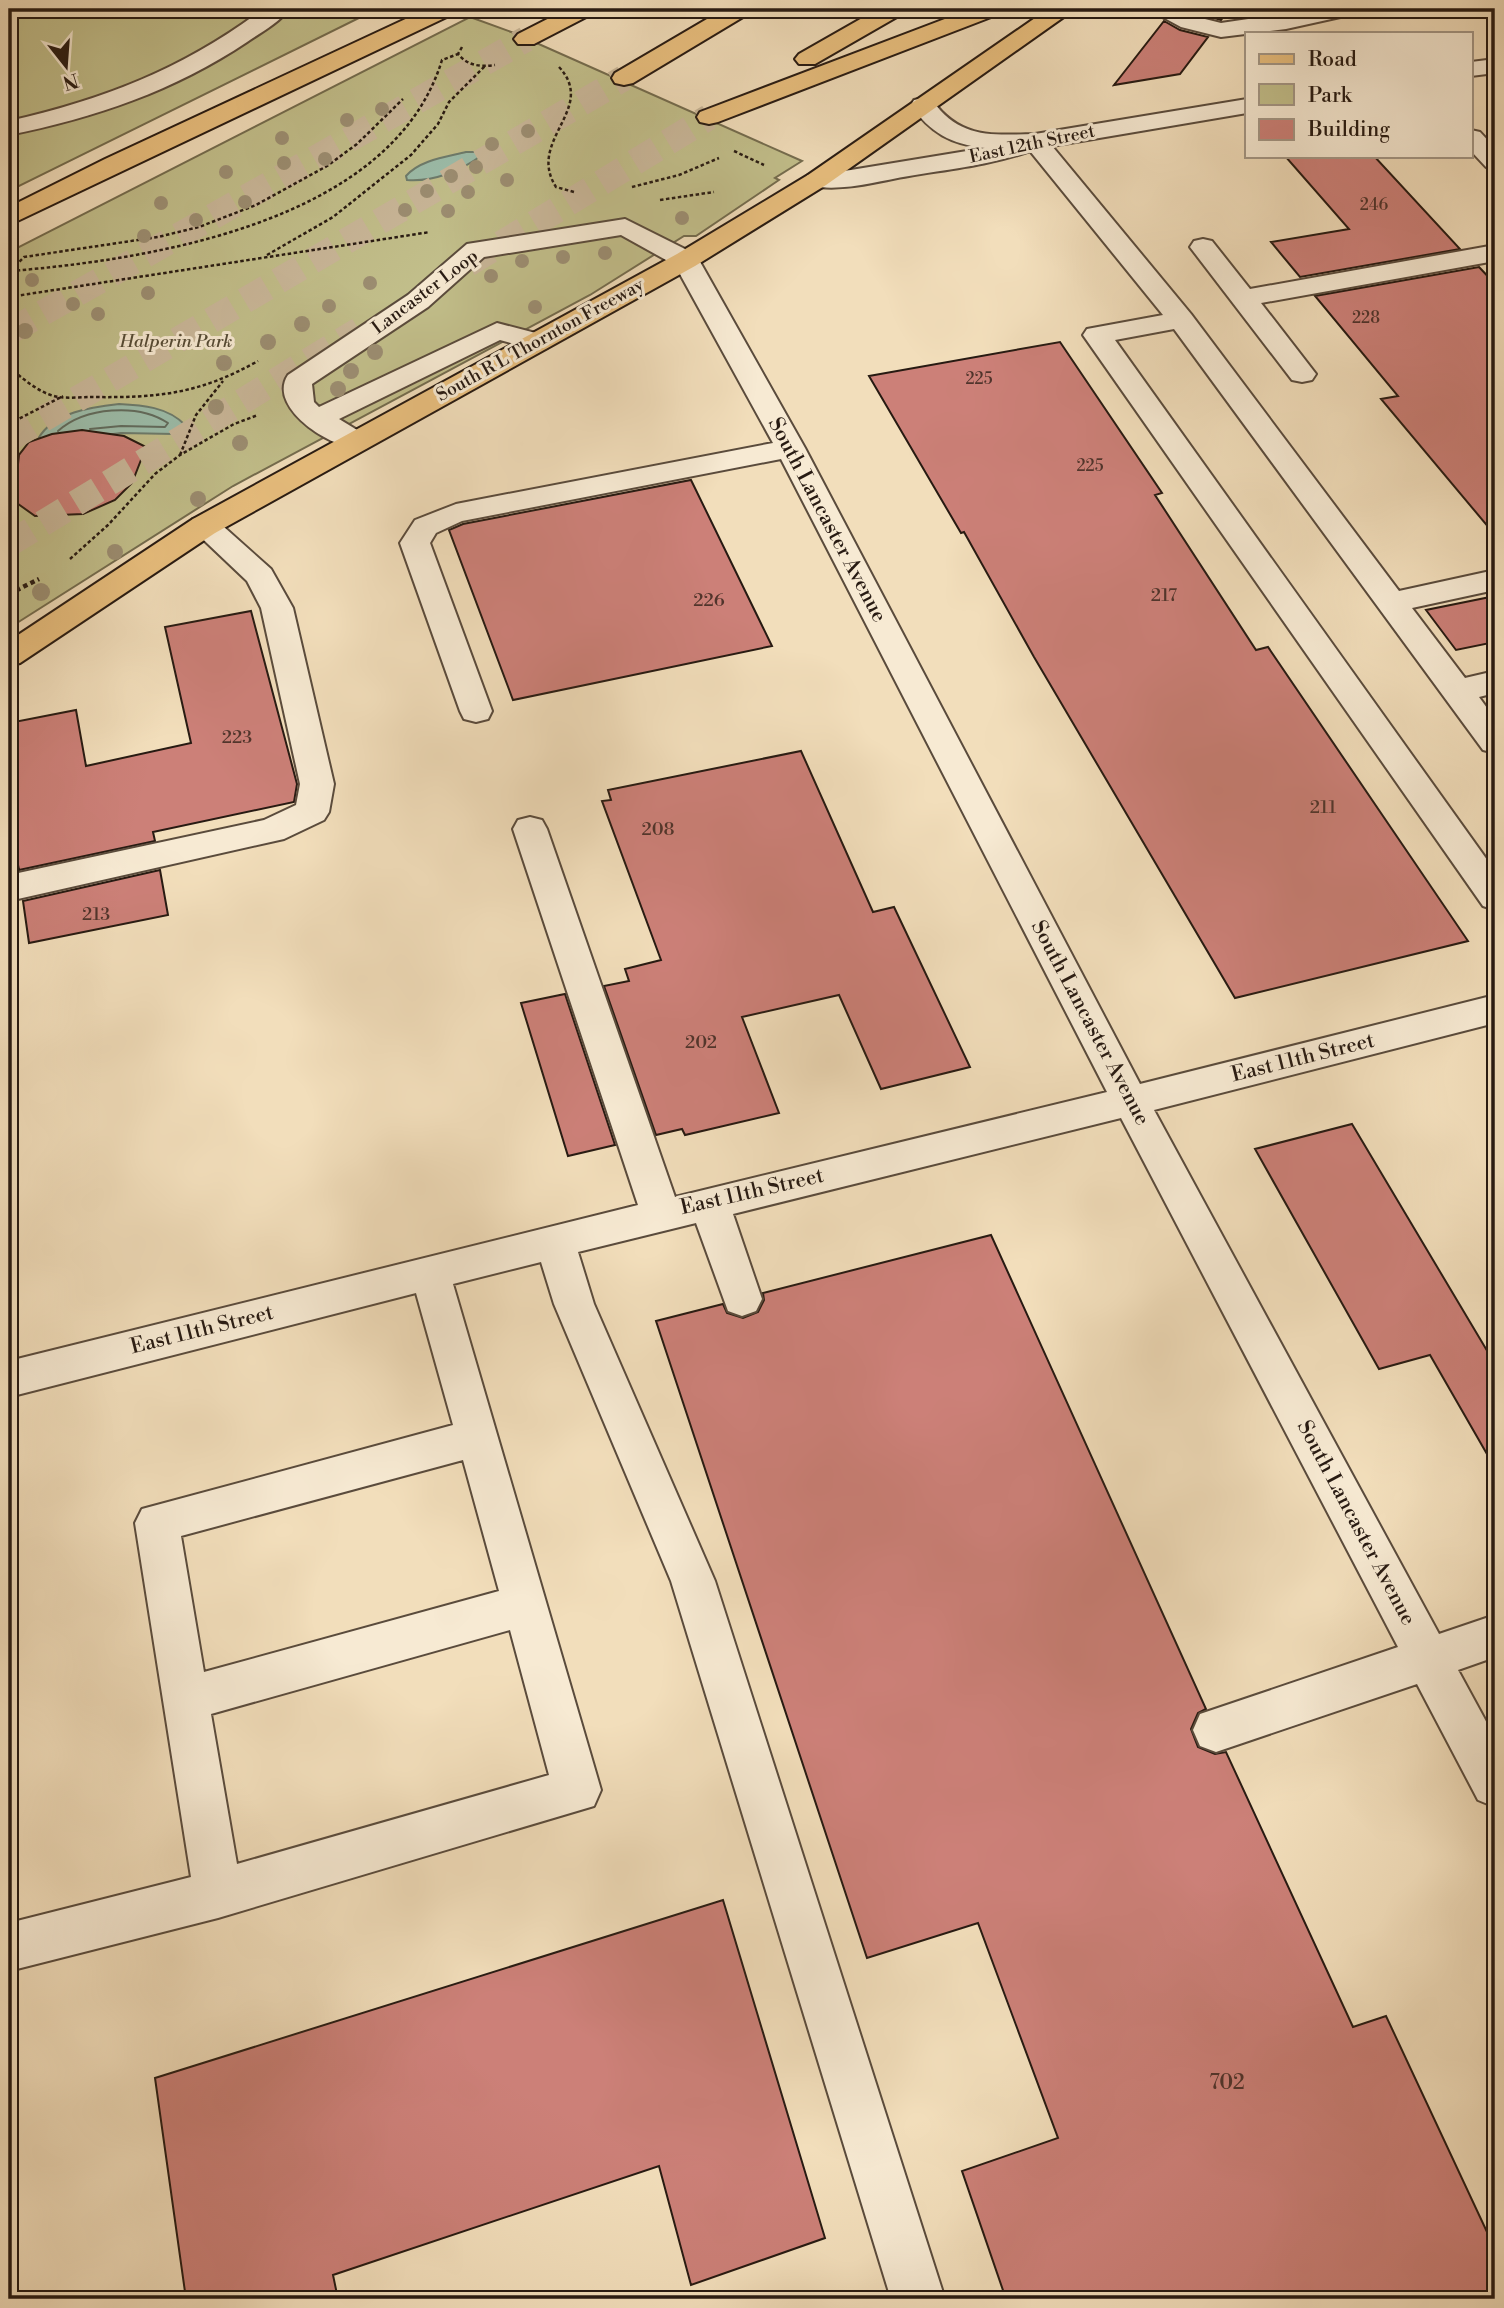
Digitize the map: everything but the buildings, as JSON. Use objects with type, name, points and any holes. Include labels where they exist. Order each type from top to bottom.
[{"type":"main road","points":[[9,217],[114,164],[446,9]]},
{"type":"main road","points":[[526,38],[584,9]]},
{"type":"main road","points":[[624,78],[740,9]]},
{"type":"main road","points":[[894,9],[709,117],[991,9]]},
{"type":"main road","name":"South R L Thornton Freeway","points":[[9,656],[204,526],[686,260],[817,180],[1063,9]]},
{"type":"street","points":[[9,128],[73,114],[152,84],[210,55],[277,9]]},
{"type":"street","points":[[1165,9],[1189,22],[1221,30],[1351,14]]},
{"type":"street","points":[[1472,69],[1495,66]]},
{"type":"street","points":[[923,105],[935,122],[958,137],[997,142],[1035,141],[1181,320],[1495,742]]},
{"type":"street","name":"East 12th Street","points":[[817,180],[851,178],[1001,153],[1035,141],[1245,106]]},
{"type":"street","points":[[1472,138],[1495,162]]},
{"type":"street","name":"Lancaster Loop","points":[[357,442],[318,419],[300,404],[298,381],[418,301],[476,250],[625,227],[686,260]]},
{"type":"street","points":[[1203,247],[1302,374]]},
{"type":"street","points":[[1243,298],[1495,253]]},
{"type":"street","name":"South Lancaster Avenue","points":[[686,260],[790,448],[1131,1102],[1495,1784]]},
{"type":"street","points":[[1181,320],[1097,335],[1495,897]]},
{"type":"street","points":[[318,419],[497,331],[537,342]]},
{"type":"street","points":[[476,710],[415,543],[417,534],[427,524],[456,513],[790,448]]},
{"type":"street","points":[[9,888],[272,831],[312,811],[317,784],[277,608],[260,576],[204,526]]},
{"type":"street","points":[[1389,603],[1495,580]]},
{"type":"street","points":[[1457,691],[1495,682]]},
{"type":"street","points":[[530,829],[661,1214]]},
{"type":"street","name":"East 11th Street","points":[[9,1379],[661,1214],[1131,1102],[1495,1009]]},
{"type":"street","points":[[709,1203],[742,1299]]},
{"type":"street","points":[[555,1241],[574,1304],[693,1581],[918,2299]]},
{"type":"street","points":[[9,1947],[218,1894],[577,1790],[430,1272]]},
{"type":"street","points":[[218,1894],[157,1523],[478,1437]]},
{"type":"street","points":[[186,1699],[525,1605]]},
{"type":"street","points":[[1216,1730],[1495,1636]]},
{"type":"path","points":[[10,272],[114,261],[151,253],[258,223],[320,194],[353,174],[401,133],[426,102],[442,60],[458,54]]},
{"type":"path","points":[[551,60],[573,82],[574,97],[552,143],[549,176],[556,187],[580,193]]},
{"type":"path","points":[[264,257],[333,216],[411,155],[438,124],[449,102],[485,66]]},
{"type":"path","points":[[10,272],[24,257],[147,239],[199,226],[256,205],[327,166],[357,144],[403,99]]},
{"type":"path","points":[[622,188],[679,175],[734,151],[799,180],[817,180]]},
{"type":"path","points":[[654,201],[720,191]]},
{"type":"path","points":[[9,297],[441,231]]},
{"type":"path","points":[[10,369],[27,382],[54,396],[175,394],[224,380],[268,356]]},
{"type":"path","points":[[252,365],[255,377]]},
{"type":"path","points":[[180,455],[186,429],[224,380]]},
{"type":"path","points":[[9,424],[63,396]]},
{"type":"path","points":[[68,560],[108,526],[155,474],[180,455],[234,424],[264,413]]},
{"type":"path","points":[[9,594],[46,574]]},
{"type":"green space","points":[[9,9],[377,9],[9,191]]},
{"type":"green space","name":"Halperin Park","points":[[470,17],[514,33],[802,161],[775,178],[779,180],[696,236],[684,236],[590,295],[233,486],[9,628],[9,252]]},
{"type":"water","points":[[466,152],[479,152],[482,155],[446,174],[407,180],[406,176],[418,166]]},
{"type":"water","points":[[119,404],[146,406],[163,411],[185,425],[174,434],[121,433],[43,443],[38,439],[53,423],[74,412]]},
{"type":"tunnel","points":[[9,332],[526,39]]},
{"type":"tunnel","points":[[9,439],[624,78]]},
{"type":"tunnel","points":[[468,264],[709,117]]},
{"type":"tunnel","points":[[9,544],[359,330]]}]
